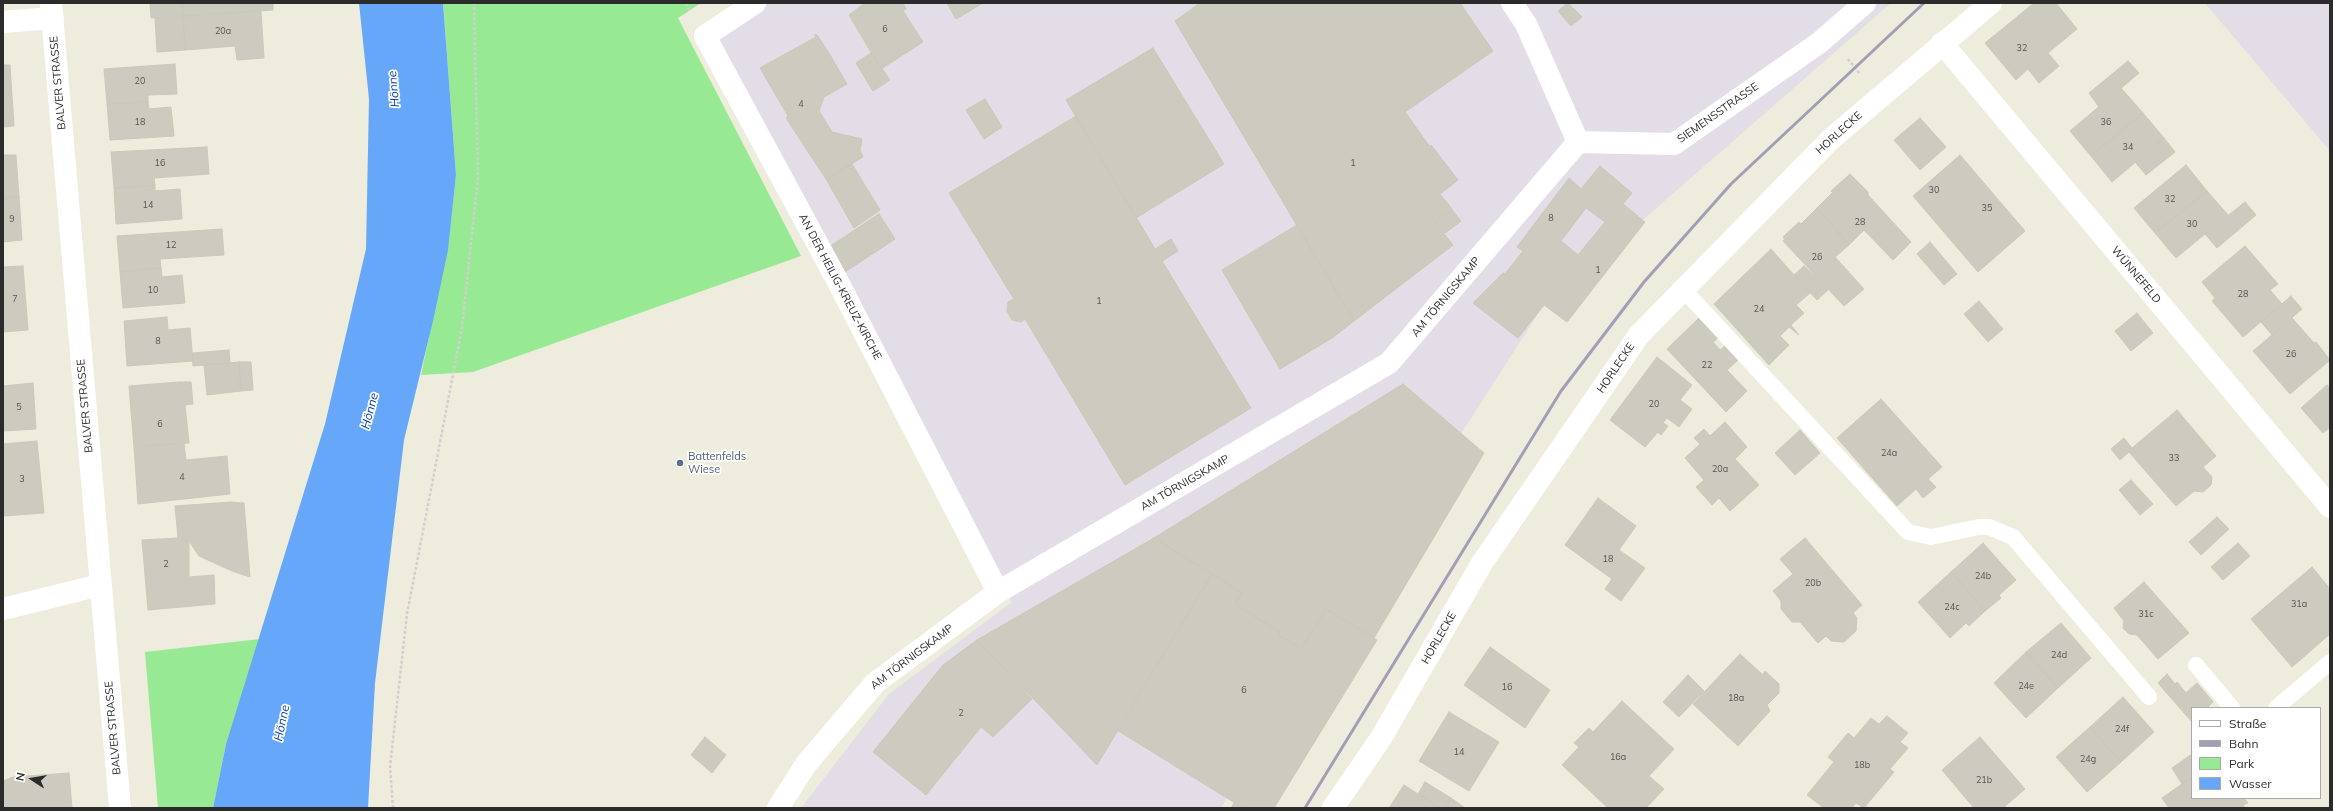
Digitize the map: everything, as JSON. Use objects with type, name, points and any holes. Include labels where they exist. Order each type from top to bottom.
[{"type":"street","name":"AN DER HEILIG-KREUZ-KIRCHE","points":[[755,3],[705,36],[836,278],[998,592]]},
{"type":"street","points":[[1512,3],[1526,24],[1578,142]]},
{"type":"street","name":"SIEMENSSTRASSE","points":[[1578,142],[1674,144],[1819,43],[1864,3]]},
{"type":"street","name":"HORLECKE","points":[[1332,808],[1381,738],[1482,563],[1639,334],[1831,139],[1942,43],[1991,3]]},
{"type":"street","points":[[3,22],[52,11]]},
{"type":"street","name":"BALVER STRASSE","points":[[52,11],[120,808]]},
{"type":"street","name":"WÜNNEFELD","points":[[1942,43],[2330,507]]},
{"type":"street","name":"AM TÖRNIGSKAMP","points":[[778,808],[806,764],[875,683],[998,592],[1390,363],[1578,142]]},
{"type":"street","points":[[3,609],[100,585]]},
{"type":"lane","points":[[1683,289],[1908,532],[1931,536],[1979,526],[1993,529],[2013,537],[2149,697]]},
{"type":"lane","points":[[2277,707],[2330,662]]},
{"type":"lane","points":[[2196,665],[2231,707]]},
{"type":"path","points":[[393,808],[390,767],[407,614],[462,328],[478,177],[474,3]]},
{"type":"path","points":[[1819,43],[1829,54],[1837,47],[1864,78]]},
{"type":"shaded area","points":[[768,3],[1891,3],[1541,309],[1221,808],[801,808],[889,694],[1012,602],[717,41]]},
{"type":"shaded area","points":[[2205,3],[2330,3],[2330,151]]},
{"type":"green space","points":[[443,3],[701,3],[678,18],[801,256],[473,372],[421,375],[448,246],[456,175]]},
{"type":"green space","points":[[260,639],[226,744],[213,808],[158,808],[145,652]]},
{"type":"water","name":"Hönne","points":[[359,3],[443,3],[456,175],[448,250],[433,321],[404,440],[375,683],[368,808],[213,808],[226,744],[325,424],[366,249],[369,99]]},
{"type":"building","points":[[150,3],[182,3],[183,16],[151,18]]},
{"type":"building","points":[[182,3],[273,3],[273,10],[183,16]]},
{"type":"building","points":[[865,3],[903,3],[906,9],[903,11],[923,42],[881,69],[849,15]]},
{"type":"building","points":[[947,3],[983,3],[956,19]]},
{"type":"building","points":[[1200,3],[1460,3],[1493,51],[1405,112],[1430,147],[1431,145],[1458,180],[1440,194],[1452,209],[1435,222],[1453,245],[1354,321],[1175,21]]},
{"type":"building","points":[[1568,3],[1582,17],[1571,26],[1558,11]]},
{"type":"building","points":[[2034,3],[2056,3],[2077,29],[2048,53],[2059,66],[2039,83],[2028,69],[2016,80],[1985,43]]},
{"type":"building","points":[[261,11],[264,58],[237,60],[235,46],[185,50],[183,16]]},
{"type":"building","points":[[183,16],[185,50],[157,52],[155,18]]},
{"type":"building","points":[[815,35],[817,35],[827,50],[847,84],[824,97],[819,111],[832,132],[862,139],[860,150],[863,157],[826,179],[786,118],[788,116],[760,68],[816,37]]},
{"type":"building","points":[[1153,48],[1224,164],[1136,218],[1066,100]]},
{"type":"building","points":[[871,53],[890,80],[873,91],[856,63]]},
{"type":"building","points":[[2128,61],[2139,73],[2099,107],[2089,93]]},
{"type":"building","points":[[175,64],[177,94],[148,95],[148,102],[107,104],[104,69]]},
{"type":"building","points":[[3,65],[10,65],[14,126],[3,127]]},
{"type":"building","points":[[2121,88],[2143,113],[2091,156],[2070,131]]},
{"type":"building","points":[[985,99],[1002,127],[984,139],[966,110]]},
{"type":"building","points":[[148,102],[149,109],[171,107],[174,136],[110,140],[107,104]]},
{"type":"building","points":[[2143,113],[2164,138],[2112,182],[2091,156]]},
{"type":"building","points":[[1076,116],[1155,249],[1171,239],[1178,251],[1162,261],[1251,408],[1125,485],[1025,319],[1021,322],[1012,320],[1007,311],[1008,302],[1014,299],[949,193]]},
{"type":"building","points":[[1920,118],[1946,147],[1920,170],[1894,140]]},
{"type":"building","points":[[2164,138],[2175,152],[2146,175],[2135,162]]},
{"type":"building","points":[[207,147],[209,174],[154,178],[155,185],[114,188],[111,152]]},
{"type":"building","points":[[3,155],[16,155],[19,197],[3,198]]},
{"type":"building","points":[[1960,155],[2025,231],[1978,272],[1913,196]]},
{"type":"building","points":[[852,164],[880,210],[854,228],[826,179]]},
{"type":"building","points":[[2186,165],[2207,191],[2155,233],[2134,208]]},
{"type":"building","points":[[1600,166],[1632,193],[1623,204],[1645,222],[1567,322],[1544,305],[1518,338],[1473,303],[1503,273],[1505,274],[1523,251],[1517,247],[1569,178],[1581,189]],"holes":[[[1586,208],[1605,222],[1578,255],[1561,241]]]},
{"type":"building","points":[[1850,174],[1868,192],[1868,195],[1911,242],[1893,260],[1864,230],[1849,245],[1817,208],[1833,192],[1831,191]]},
{"type":"building","points":[[155,185],[155,191],[180,189],[182,219],[116,224],[114,188]]},
{"type":"building","points":[[2207,191],[2228,215],[2176,258],[2155,233]]},
{"type":"building","points":[[19,197],[22,240],[3,242],[3,198]]},
{"type":"building","points":[[2245,202],[2256,215],[2217,248],[2205,234]]},
{"type":"building","points":[[1817,208],[1849,245],[1835,257],[1864,289],[1844,306],[1783,241],[1785,240],[1783,237],[1799,222],[1801,224]]},
{"type":"building","points":[[1452,210],[1461,221],[1445,233],[1436,222]]},
{"type":"building","points":[[879,214],[895,239],[845,272],[829,247]]},
{"type":"building","points":[[1297,225],[1354,321],[1332,338],[1280,369],[1222,270]]},
{"type":"building","points":[[222,229],[224,255],[160,259],[161,268],[120,272],[117,236]]},
{"type":"building","points":[[1930,242],[1957,274],[1944,285],[1917,254]]},
{"type":"building","points":[[2245,246],[2278,284],[2270,290],[2282,304],[2243,337],[2212,301],[2215,298],[2202,282]]},
{"type":"building","points":[[1771,249],[1810,293],[1796,305],[1804,313],[1791,325],[1799,335],[1789,327],[1780,336],[1789,345],[1769,365],[1714,304]]},
{"type":"building","points":[[23,266],[28,330],[3,332],[3,267]]},
{"type":"building","points":[[1804,266],[1829,289],[1817,300],[1794,275]]},
{"type":"building","points":[[161,268],[162,277],[182,275],[185,303],[123,308],[120,272]]},
{"type":"building","points":[[2291,296],[2302,309],[2272,335],[2261,322]]},
{"type":"building","points":[[1979,301],[2003,329],[1988,342],[1964,314]]},
{"type":"building","points":[[2137,313],[2153,333],[2131,351],[2115,331]]},
{"type":"building","points":[[167,317],[168,330],[190,328],[193,361],[127,366],[124,321]]},
{"type":"building","points":[[1699,318],[1718,338],[1713,342],[1720,350],[1725,346],[1738,360],[1727,370],[1747,391],[1726,412],[1667,349]]},
{"type":"building","points":[[2292,318],[2314,343],[2316,342],[2330,360],[2290,394],[2253,351]]},
{"type":"building","points":[[229,350],[230,363],[193,366],[192,353]]},
{"type":"building","points":[[1657,357],[1692,385],[1680,400],[1692,409],[1679,427],[1667,418],[1663,423],[1668,426],[1661,435],[1658,432],[1645,447],[1610,420]]},
{"type":"building","points":[[239,362],[251,362],[253,390],[241,391]]},
{"type":"building","points":[[239,362],[241,391],[207,395],[204,365]]},
{"type":"building","points":[[191,382],[193,404],[185,405],[189,443],[134,447],[129,386]]},
{"type":"building","points":[[33,383],[36,429],[3,431],[3,386]]},
{"type":"building","points":[[1403,384],[1484,453],[1374,638],[1326,609],[1301,649],[1279,635],[1280,632],[1235,604],[1242,593],[1154,538]]},
{"type":"building","points":[[2327,385],[2330,389],[2330,427],[2323,433],[2301,408]]},
{"type":"building","points":[[1881,399],[1942,467],[1928,479],[1936,487],[1923,498],[1916,489],[1897,506],[1837,438]]},
{"type":"building","points":[[2177,410],[2216,456],[2203,467],[2212,477],[2211,485],[2203,492],[2194,491],[2176,506],[2129,452],[2120,460],[2111,449],[2124,438],[2132,448]]},
{"type":"building","points":[[1725,422],[1747,447],[1735,459],[1759,485],[1730,511],[1719,498],[1712,505],[1696,487],[1704,480],[1685,458],[1700,444],[1694,438],[1704,429],[1710,436]]},
{"type":"building","points":[[1800,430],[1820,453],[1795,475],[1775,453]]},
{"type":"building","points":[[37,441],[44,513],[3,516],[3,444]]},
{"type":"building","points":[[184,443],[186,460],[227,456],[230,494],[138,504],[134,447]]},
{"type":"building","points":[[2131,480],[2153,504],[2140,515],[2119,490]]},
{"type":"building","points":[[1598,498],[1636,526],[1619,550],[1645,568],[1621,601],[1605,589],[1612,579],[1565,545]]},
{"type":"building","points":[[231,502],[244,503],[250,577],[232,571],[199,556],[189,541],[189,577],[214,575],[215,604],[148,610],[142,540],[178,538],[175,506]]},
{"type":"building","points":[[2217,517],[2229,529],[2201,555],[2189,542]]},
{"type":"building","points":[[1154,538],[1212,574],[1097,765],[977,640]]},
{"type":"building","points":[[1805,538],[1862,605],[1853,613],[1857,618],[1856,631],[1844,642],[1831,641],[1826,636],[1818,643],[1800,622],[1792,622],[1781,609],[1781,601],[1773,591],[1793,574],[1780,559]]},
{"type":"building","points":[[1983,543],[2016,580],[1999,595],[2001,598],[1985,611],[1951,572]]},
{"type":"building","points":[[2238,543],[2250,556],[2223,580],[2211,567]]},
{"type":"building","points":[[2312,567],[2330,589],[2330,634],[2292,667],[2251,619]]},
{"type":"building","points":[[1951,572],[1985,611],[1969,626],[1966,623],[1950,638],[1918,602]]},
{"type":"building","points":[[1212,574],[1242,593],[1235,604],[1280,632],[1279,635],[1301,649],[1326,609],[1377,640],[1274,808],[1243,808],[1117,730]]},
{"type":"building","points":[[2144,582],[2189,633],[2158,659],[2137,635],[2129,634],[2123,628],[2124,621],[2114,608]]},
{"type":"building","points":[[2061,623],[2091,658],[2058,688],[2026,652]]},
{"type":"building","points":[[977,640],[1032,699],[993,737],[981,727],[926,795],[873,752],[943,665]]},
{"type":"building","points":[[1490,647],[1550,690],[1525,728],[1464,685]]},
{"type":"building","points":[[2026,652],[2058,688],[2026,718],[1994,683]]},
{"type":"building","points":[[1740,654],[1763,675],[1765,671],[1779,684],[1779,693],[1767,705],[1770,711],[1738,746],[1693,704]]},
{"type":"building","points":[[2167,674],[2175,684],[2177,682],[2186,693],[2197,683],[2213,702],[2208,707],[2191,707],[2191,721],[2158,683]]},
{"type":"building","points":[[1688,675],[1704,691],[1679,717],[1663,702]]},
{"type":"building","points":[[2123,697],[2154,732],[2121,762],[2090,727]]},
{"type":"building","points":[[1622,701],[1674,749],[1649,776],[1664,789],[1646,808],[1608,808],[1562,765],[1579,747],[1574,743],[1589,728],[1593,732]]},
{"type":"building","points":[[1449,712],[1499,742],[1469,791],[1419,761]]},
{"type":"building","points":[[1887,716],[1908,733],[1900,742],[1908,748],[1890,769],[1894,772],[1864,808],[1856,803],[1852,808],[1824,808],[1807,795],[1834,762],[1828,757],[1848,733],[1854,738],[1871,718],[1879,724]]},
{"type":"building","points":[[2090,727],[2121,762],[2087,792],[2056,757]]},
{"type":"building","points":[[705,737],[726,755],[712,773],[691,755]]},
{"type":"building","points":[[1980,737],[2025,789],[2003,808],[1974,808],[1942,770]]},
{"type":"building","points":[[2191,755],[2191,778],[2182,784],[2172,768]]},
{"type":"building","points":[[69,773],[72,808],[3,808],[3,781],[13,777]]},
{"type":"building","points":[[2191,778],[2191,799],[2245,799],[2248,803],[2243,805],[2245,808],[2169,808],[2162,798]]},
{"type":"building","points":[[1425,782],[1451,798],[1445,808],[1440,808],[1418,794]]},
{"type":"building","points":[[1404,785],[1418,794],[1440,808],[1389,808]]},
{"type":"building","points":[[1451,798],[1465,808],[1445,808]]},
{"type":"building","points":[[1234,803],[1243,808],[1231,808]]},
{"type":"railway","points":[[1305,808],[1561,391],[1644,282],[1731,184],[1924,3]]},
{"type":"place","name":"Battenfelds Wiese","points":[[680,463]]}]
